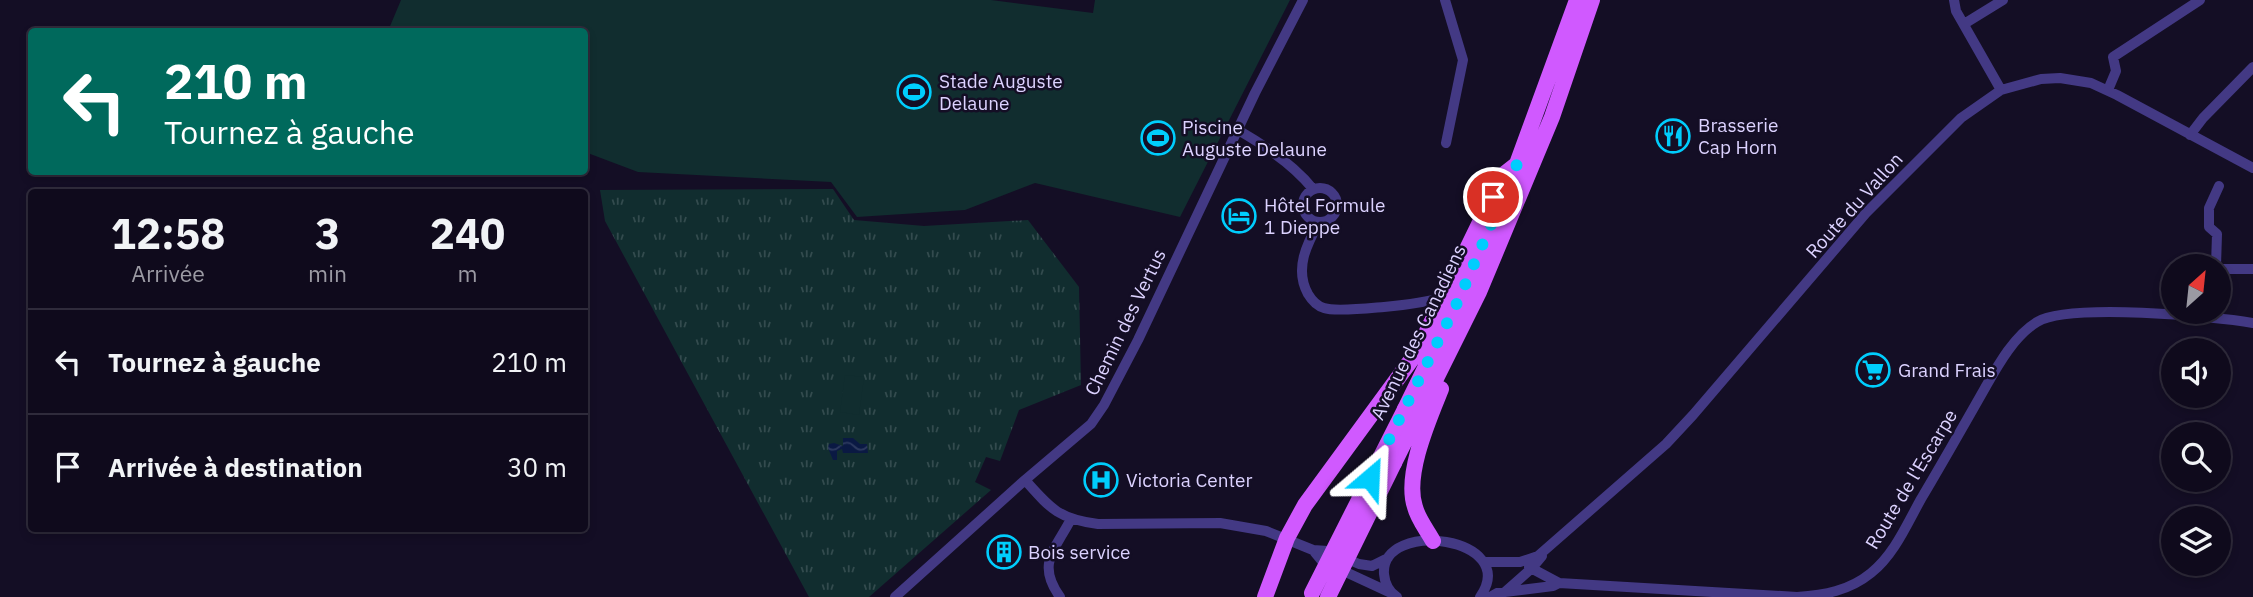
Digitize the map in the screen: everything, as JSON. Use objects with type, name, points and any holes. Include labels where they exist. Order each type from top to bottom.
[{"type":"main road","name":"Avenue des Canadiens","points":[[1317,596],[1459,299],[1517,164],[1577,0]]},
{"type":"main road","name":"Avenue des Canadiens","points":[[1317,596],[1394,463],[1479,292],[1552,117],[1592,0]]},
{"type":"main road","points":[[1265,597],[1287,538],[1305,505],[1417,352],[1503,176],[1517,164]]},
{"type":"main road","points":[[1433,541],[1415,507],[1415,464],[1423,435],[1479,292]]},
{"type":"street","name":"Chemin des Vertus","points":[[895,597],[1091,424],[1104,405],[1303,0]]},
{"type":"street","points":[[1445,0],[1463,60],[1446,143]]},
{"type":"street","points":[[1954,0],[1956,11],[2001,90]]},
{"type":"street","points":[[1965,24],[2003,0]]},
{"type":"street","points":[[2108,90],[2116,71],[2113,57],[2200,0]]},
{"type":"street","points":[[2190,135],[2253,67]]},
{"type":"street","name":"Route du Vallon","points":[[1548,548],[1666,444],[1866,214],[1961,118],[2001,90],[2041,79],[2060,78],[2091,83],[2253,168]]},
{"type":"street","points":[[1238,130],[1304,178],[1313,189]]},
{"type":"street","points":[[2217,254],[2217,234],[2209,227],[2209,208],[2219,186]]},
{"type":"street","points":[[1324,188],[1332,193],[1337,203],[1333,215],[1319,222],[1302,217],[1305,196],[1313,189],[1324,188]]},
{"type":"street","points":[[1319,222],[1304,254],[1301,272],[1304,288],[1311,300],[1324,308],[1370,309],[1427,302],[1444,296]]},
{"type":"street","points":[[2231,268],[2253,269]]},
{"type":"street","name":"Route de l'Escarpe","points":[[1520,562],[1559,583],[1797,597],[1845,589],[1866,577],[1882,563],[1994,372],[2019,337],[2038,321],[2067,313],[2161,314]]},
{"type":"street","name":"Route de l'Escarpe","points":[[2231,318],[2253,323]]},
{"type":"street","points":[[1025,480],[1044,503],[1070,519],[1098,524],[1213,522],[1248,527],[1287,538],[1313,550],[1328,551],[1359,564],[1372,566],[1388,558],[1400,546],[1414,542],[1433,541],[1464,547],[1485,562],[1487,579],[1480,597]]},
{"type":"street","points":[[1060,597],[1049,577],[1048,565],[1050,554],[1070,519]]},
{"type":"street","points":[[1485,562],[1520,562],[1538,556],[1548,548]]},
{"type":"street","points":[[1504,592],[1532,568],[1548,548]]},
{"type":"street","points":[[1313,550],[1321,561],[1394,595]]},
{"type":"street","points":[[1388,558],[1384,576],[1394,595]]},
{"type":"street","name":"Route de l'Escarpe","points":[[1490,597],[1504,592],[1559,583]]},
{"type":"green space","name":"Stade Auguste Delaune","points":[[401,0],[991,0],[1093,13],[1095,0],[1290,0],[1180,217],[1035,183],[965,210],[857,217],[831,182],[638,172],[588,153],[588,28],[389,28]]},
{"type":"green space","points":[[833,189],[854,220],[924,226],[1028,220],[1079,287],[1081,385],[1019,410],[1000,461],[986,457],[975,482],[991,490],[869,597],[809,597],[605,221],[600,190]]},
{"type":"green space","points":[[845,375],[864,377],[859,415],[840,412]]},
{"type":"water","points":[[843,438],[853,438],[860,444],[867,444],[868,453],[843,453],[842,449],[837,451],[837,460],[833,460],[829,444],[843,446]]},
{"type":"place","name":"Stade Auguste Delaune","points":[[914,92]]},
{"type":"place","name":"Brasserie Cap Horn","points":[[1673,136]]},
{"type":"place","name":"Piscine Auguste Delaune","points":[[1158,138]]},
{"type":"place","name":"Hôtel Formule 1 Dieppe","points":[[1239,216]]},
{"type":"place","name":"Grand Frais","points":[[1873,370]]},
{"type":"place","name":"Victoria Center","points":[[1101,480]]},
{"type":"place","name":"Bois service","points":[[1004,552]]},
{"type":"route","points":[[1370,478],[1459,299],[1517,164],[1503,176],[1493,197]]}]
